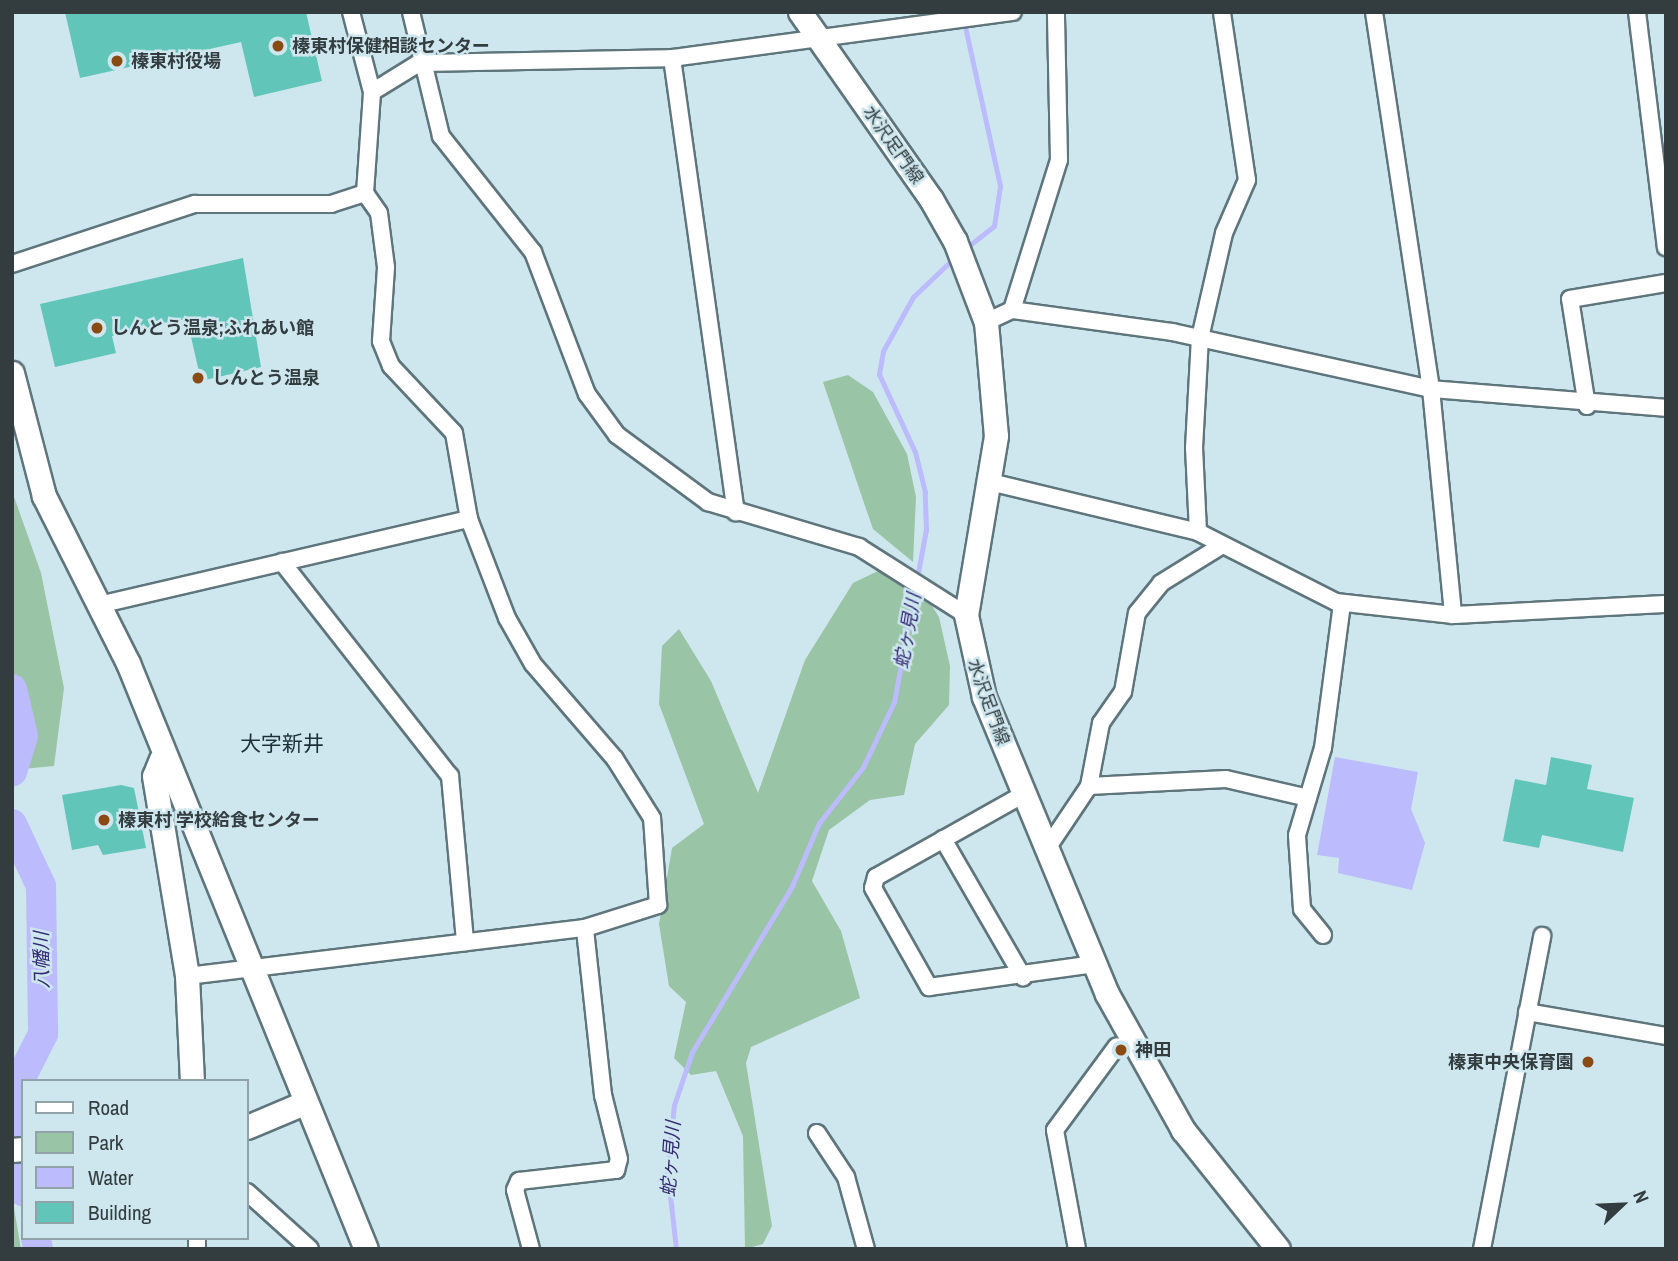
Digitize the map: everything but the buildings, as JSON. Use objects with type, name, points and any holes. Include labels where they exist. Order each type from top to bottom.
[{"type":"main road","name":"水沢足門線","points":[[800,12],[931,199],[973,284],[986,322],[996,400],[990,482],[966,615],[970,657],[1094,964],[1183,1130],[1278,1249]]},
{"type":"main road","points":[[12,373],[44,496],[99,605],[247,969],[366,1249]]},
{"type":"main road","points":[[162,758],[154,776],[187,976],[192,1079]]},
{"type":"main road","points":[[248,1127],[304,1103]]},
{"type":"street","points":[[187,976],[585,928],[658,905],[652,818],[614,759],[533,664],[507,618],[469,519],[454,433],[391,366],[381,341],[386,267],[379,213],[365,193],[372,92],[351,12]]},
{"type":"street","points":[[411,12],[419,63],[441,135],[533,252],[587,394],[617,435],[661,472],[736,513],[859,548],[966,615]]},
{"type":"street","points":[[372,92],[419,63],[672,58],[820,41],[1013,12]]},
{"type":"street","points":[[1012,310],[1059,160],[1056,12]]},
{"type":"street","points":[[1198,532],[1194,448],[1200,338],[1224,233],[1247,180],[1222,12]]},
{"type":"street","points":[[1374,12],[1431,388],[1453,615]]},
{"type":"street","points":[[1637,12],[1666,247]]},
{"type":"street","points":[[672,58],[736,513]]},
{"type":"street","points":[[12,264],[195,204],[331,204],[365,193]]},
{"type":"street","points":[[1587,406],[1570,299],[1666,283]]},
{"type":"street","points":[[986,322],[1012,310],[1200,338],[1431,388],[1587,406],[1666,408]]},
{"type":"street","points":[[990,482],[1198,532],[1221,546],[1342,603],[1453,615],[1666,604]]},
{"type":"street","points":[[99,605],[469,519]]},
{"type":"street","points":[[1046,850],[1089,786],[1101,723],[1123,692],[1137,613],[1161,583],[1221,546]]},
{"type":"street","points":[[282,562],[450,776],[465,942]]},
{"type":"street","points":[[1323,935],[1302,909],[1296,881],[1297,835],[1323,748],[1342,603]]},
{"type":"street","points":[[1089,786],[1226,779],[1308,798]]},
{"type":"street","points":[[1024,794],[876,877],[873,888],[929,987],[1023,977],[1094,964]]},
{"type":"street","points":[[943,839],[1023,977]]},
{"type":"street","points":[[531,1249],[515,1190],[519,1181],[602,1173],[615,1170],[619,1158],[603,1095],[585,928]]},
{"type":"street","points":[[1482,1249],[1542,936]]},
{"type":"street","points":[[1527,1012],[1666,1035]]},
{"type":"street","points":[[1077,1249],[1055,1130],[1117,1046]]},
{"type":"street","points":[[817,1133],[846,1177],[866,1249]]},
{"type":"street","points":[[248,1193],[310,1249]]},
{"type":"green space","points":[[848,375],[873,392],[907,454],[916,497],[913,562],[873,529],[823,382]]},
{"type":"green space","points":[[12,491],[41,573],[64,688],[54,766],[12,770]]},
{"type":"green space","points":[[878,571],[927,598],[939,617],[950,666],[949,705],[915,744],[904,795],[870,800],[829,830],[812,881],[841,931],[860,998],[751,1047],[746,1063],[772,1226],[763,1244],[745,1249],[743,1136],[716,1071],[691,1075],[674,1058],[686,1002],[669,986],[659,924],[672,848],[704,824],[659,704],[662,646],[679,629],[711,681],[758,793],[805,660],[853,583]]},
{"type":"green space","points":[[12,1196],[21,1249],[12,1249]]},
{"type":"water","points":[[1335,757],[1418,772],[1411,809],[1425,843],[1412,890],[1338,873],[1339,858],[1317,855]]},
{"type":"waterway","name":"蛇ヶ見川","points":[[964,22],[1000,186],[994,226],[965,249]]},
{"type":"waterway","name":"蛇ヶ見川","points":[[676,1249],[667,1169],[674,1105],[692,1052],[792,886],[819,823],[863,767],[894,702],[926,530],[925,492],[915,452],[879,374],[883,351],[913,297],[955,257]]},
{"type":"waterway","name":"八幡川","points":[[12,689],[23,736],[12,771]]},
{"type":"waterway","name":"八幡川","points":[[12,824],[41,886],[43,1034],[12,1095]]},
{"type":"waterway","name":"八幡川","points":[[12,1115],[21,1177]]},
{"type":"waterway","name":"八幡川","points":[[36,1240],[38,1249]]},
{"type":"place","name":"榛東村保健相談センター","points":[[278,46]]},
{"type":"place","name":"榛東村役場","points":[[117,61]]},
{"type":"place","name":"しんとう温泉;ふれあい館","points":[[97,328]]},
{"type":"place","name":"しんとう温泉","points":[[198,378]]},
{"type":"place","name":"榛東村 学校給食センター","points":[[104,820]]},
{"type":"place","name":"神田","points":[[1121,1050]]},
{"type":"place","name":"榛東中央保育園","points":[[1588,1062]]},
{"type":"district","name":"大字新井","points":[[282,744]]}]
